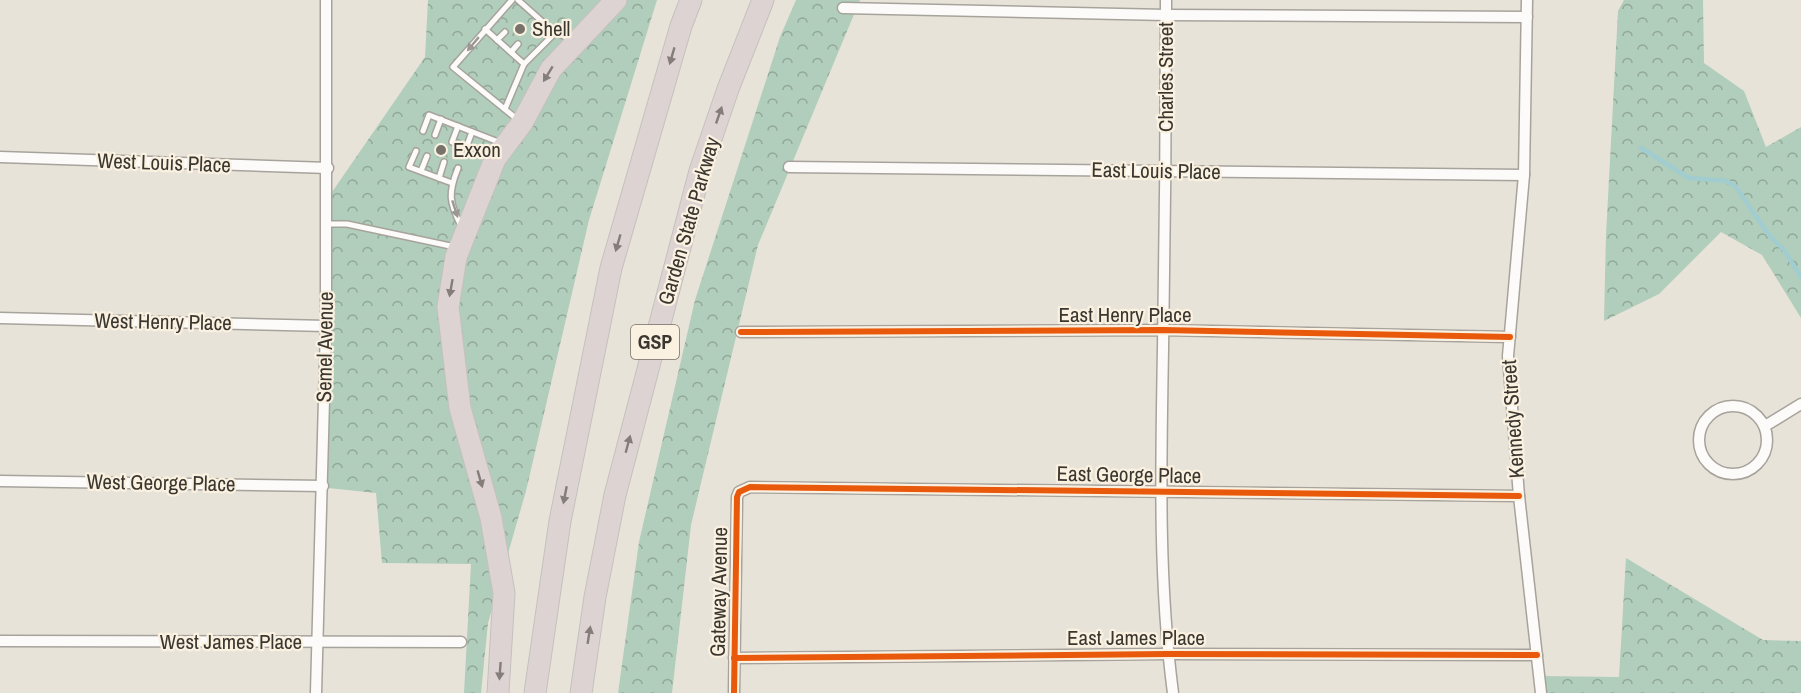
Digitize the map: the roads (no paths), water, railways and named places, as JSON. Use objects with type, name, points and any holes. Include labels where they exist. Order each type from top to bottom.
[{"type":"highway","points":[[498,693],[504,593],[491,518],[460,408],[448,307],[456,256],[495,159],[522,123],[550,69],[616,0]]},
{"type":"highway","name":"GSP","points":[[535,693],[560,522],[611,268],[681,26],[691,0]]},
{"type":"highway","name":"Garden State Parkway","points":[[581,693],[595,597],[615,495],[700,171],[728,88],[763,0]]},
{"type":"street","name":"Semel Avenue","points":[[316,693],[326,326],[328,168],[326,0]]},
{"type":"street","name":"Charles Street","points":[[1166,0],[1167,171],[1161,566],[1173,693]]},
{"type":"street","name":"Kennedy Street","points":[[1527,0],[1524,175],[1508,356],[1519,496],[1541,693]]},
{"type":"street","points":[[843,9],[1166,15],[1527,17]]},
{"type":"street","name":"West Louis Place","points":[[0,157],[328,168]]},
{"type":"street","name":"East Louis Place","points":[[789,167],[1524,175]]},
{"type":"street","name":"West Henry Place","points":[[0,318],[326,326]]},
{"type":"street","name":"East Henry Place","points":[[741,332],[1163,330],[1510,337]]},
{"type":"street","points":[[1765,426],[1801,404]]},
{"type":"street","points":[[1740,406],[1759,417],[1765,426],[1768,437],[1767,449],[1754,468],[1743,473],[1720,472],[1703,456],[1699,445],[1700,433],[1710,414],[1719,408],[1740,406]]},
{"type":"street","name":"West George Place","points":[[0,481],[323,486]]},
{"type":"street","name":"East George Place","points":[[740,492],[750,487],[763,486],[1519,496]]},
{"type":"street","name":"Gateway Avenue","points":[[734,693],[736,507],[740,492]]},
{"type":"street","name":"West James Place","points":[[0,642],[461,642]]},
{"type":"street","name":"East James Place","points":[[734,658],[1168,654],[1537,655]]},
{"type":"lane","points":[[512,0],[453,67],[522,123]]},
{"type":"lane","points":[[518,0],[525,10],[555,33],[577,40]]},
{"type":"lane","points":[[536,25],[540,20]]},
{"type":"lane","points":[[485,29],[524,64]]},
{"type":"lane","points":[[497,40],[504,32]]},
{"type":"lane","points":[[505,109],[524,64],[555,33]]},
{"type":"lane","points":[[511,52],[518,44]]},
{"type":"lane","points":[[423,131],[429,115],[505,145]]},
{"type":"lane","points":[[435,135],[441,119]]},
{"type":"lane","points":[[452,142],[458,126]]},
{"type":"lane","points":[[466,148],[472,132]]},
{"type":"lane","points":[[416,151],[409,167],[452,183]]},
{"type":"lane","points":[[421,171],[427,156]]},
{"type":"lane","points":[[438,178],[444,162]]},
{"type":"lane","points":[[327,224],[347,224],[463,241],[452,207],[452,183],[458,168]]},
{"type":"waterway","points":[[1641,148],[1689,178],[1727,181],[1736,187],[1768,234],[1784,250],[1801,277]]},
{"type":"place","name":"Shell","points":[[520,29]]},
{"type":"place","name":"Exxon","points":[[441,150]]}]
